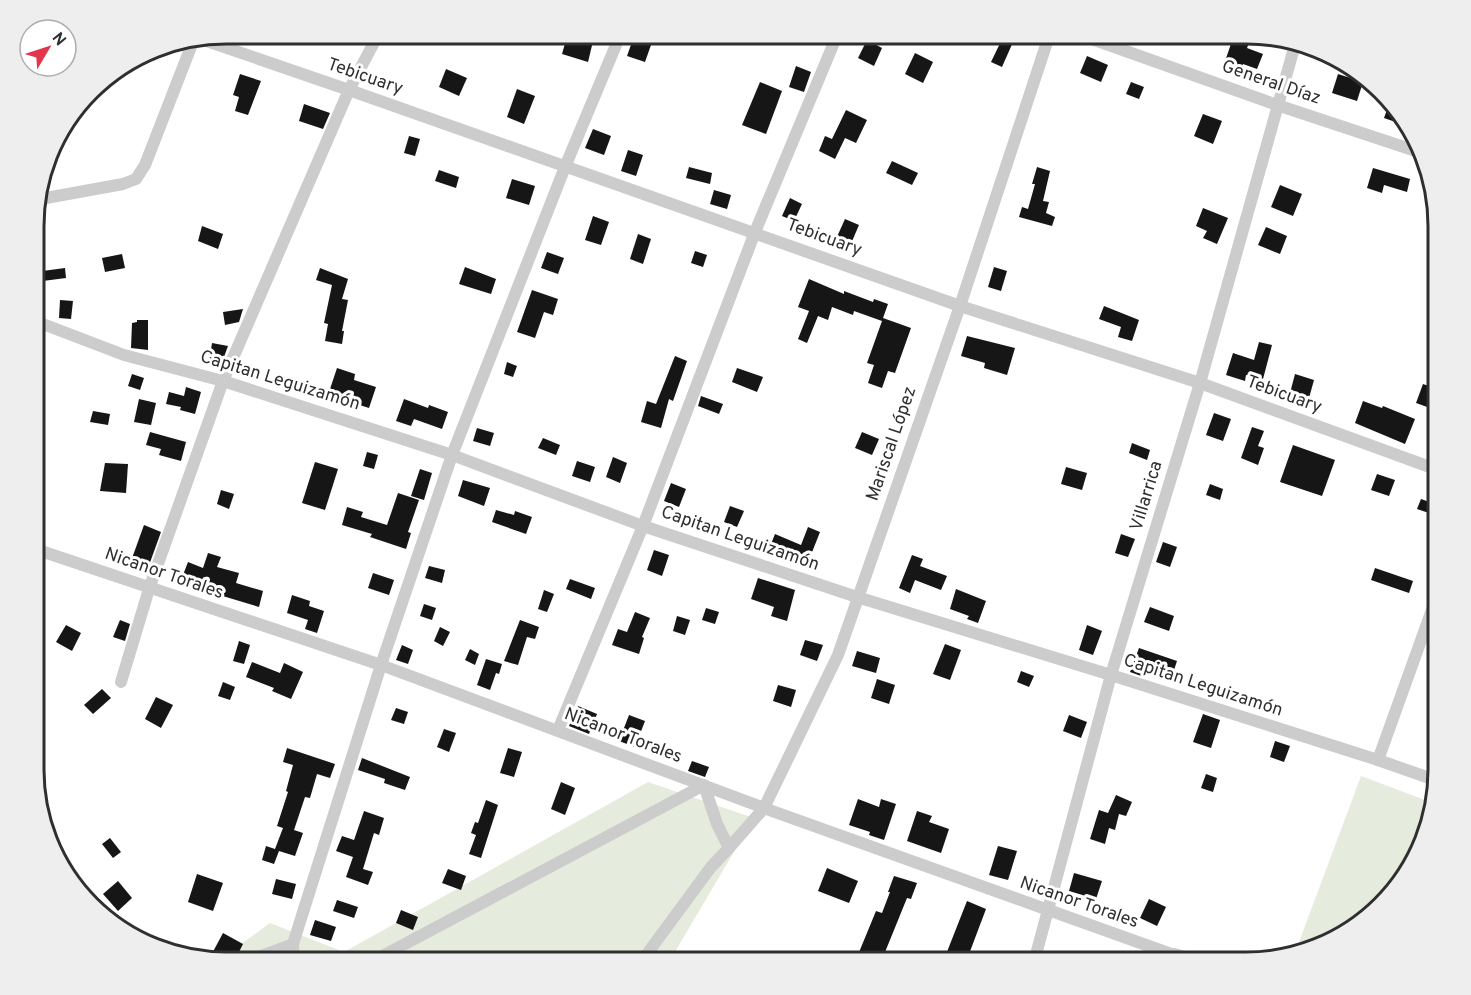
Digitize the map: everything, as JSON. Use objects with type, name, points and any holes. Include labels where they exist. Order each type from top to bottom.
[{"type":"street","points":[[121,682],[149,589],[223,381],[349,90],[373,43]]},
{"type":"street","points":[[293,952],[292,944],[381,665],[452,455],[617,43]]},
{"type":"street","points":[[558,730],[643,526],[754,232],[834,43]]},
{"type":"street","name":"Mariscal López","points":[[649,952],[711,867],[764,808],[838,655],[960,306],[1047,43]]},
{"type":"street","name":"General Díaz","points":[[1103,43],[1277,105],[1411,149]]},
{"type":"street","name":"Tebicuary","points":[[211,44],[349,90],[960,306],[1200,383],[1427,466]]},
{"type":"street","points":[[46,198],[123,184],[136,178],[145,165],[193,47]]},
{"type":"street","name":"Villarrica","points":[[1037,951],[1111,675],[1200,383],[1293,50]]},
{"type":"street","name":"Capitan Leguizamón","points":[[43,324],[124,355],[223,381],[452,455],[643,526],[857,597],[1111,675],[1427,777]]},
{"type":"street","name":"Nicanor Torales","points":[[43,552],[381,665],[1149,951]]},
{"type":"street","points":[[1378,760],[1427,624]]},
{"type":"street","points":[[389,952],[704,785],[717,824],[729,848]]},
{"type":"street","points":[[271,952],[292,944]]},
{"type":"green space","points":[[1361,776],[1425,800],[1418,828],[1409,850],[1390,880],[1356,914],[1326,933],[1298,943]]},
{"type":"green space","points":[[648,782],[754,818],[675,952],[344,952]]},
{"type":"green space","points":[[270,923],[344,952],[231,952]]},
{"type":"building","points":[[565,43],[593,43],[588,62],[562,54]]},
{"type":"building","points":[[632,43],[651,45],[645,62],[627,56]]},
{"type":"building","points":[[866,43],[873,43],[882,48],[874,66],[858,58]]},
{"type":"building","points":[[1000,43],[1013,43],[1002,67],[991,62]]},
{"type":"building","points":[[1231,43],[1249,43],[1247,48],[1263,54],[1257,69],[1243,64],[1239,76],[1222,70]]},
{"type":"building","points":[[915,53],[933,62],[923,83],[905,74]]},
{"type":"building","points":[[1087,56],[1108,65],[1101,82],[1080,73]]},
{"type":"building","points":[[796,66],[811,72],[804,92],[789,87]]},
{"type":"building","points":[[446,69],[467,78],[459,96],[439,87]]},
{"type":"building","points":[[240,74],[261,81],[248,115],[235,111],[239,97],[233,95]]},
{"type":"building","points":[[1338,74],[1353,79],[1362,86],[1357,101],[1332,93]]},
{"type":"building","points":[[760,82],[782,91],[766,134],[742,125]]},
{"type":"building","points":[[1131,82],[1144,87],[1139,99],[1126,94]]},
{"type":"building","points":[[517,89],[535,96],[524,124],[507,117]]},
{"type":"building","points":[[304,104],[330,113],[323,129],[299,121]]},
{"type":"building","points":[[846,110],[867,120],[856,143],[845,138],[835,159],[819,151],[825,136],[832,139]]},
{"type":"building","points":[[1386,111],[1395,122],[1384,118]]},
{"type":"building","points":[[1203,114],[1222,121],[1213,144],[1194,136]]},
{"type":"building","points":[[593,129],[611,136],[604,155],[585,148]]},
{"type":"building","points":[[409,136],[420,139],[415,156],[404,153]]},
{"type":"building","points":[[628,150],[643,155],[636,176],[621,171]]},
{"type":"building","points":[[892,161],[918,173],[912,185],[886,173]]},
{"type":"building","points":[[689,167],[712,173],[710,184],[686,178]]},
{"type":"building","points":[[1037,167],[1050,171],[1043,201],[1049,202],[1046,213],[1055,217],[1052,226],[1019,217],[1022,207],[1028,209]]},
{"type":"building","points":[[1373,168],[1410,179],[1407,192],[1384,185],[1382,193],[1367,188]]},
{"type":"building","points":[[439,170],[459,177],[456,188],[435,181]]},
{"type":"building","points":[[512,179],[535,186],[529,205],[506,198]]},
{"type":"building","points":[[1280,185],[1302,194],[1293,216],[1271,207]]},
{"type":"building","points":[[714,190],[731,195],[727,209],[710,204]]},
{"type":"building","points":[[790,198],[802,204],[794,221],[782,216]]},
{"type":"building","points":[[1203,208],[1228,218],[1217,244],[1203,238],[1207,231],[1196,226]]},
{"type":"building","points":[[593,216],[609,222],[601,245],[585,240]]},
{"type":"building","points":[[845,219],[859,225],[850,246],[836,239]]},
{"type":"building","points":[[202,226],[223,234],[218,249],[198,241]]},
{"type":"building","points":[[1266,227],[1287,236],[1280,254],[1258,245]]},
{"type":"building","points":[[638,234],[651,239],[643,264],[630,259]]},
{"type":"building","points":[[695,251],[707,255],[703,267],[691,263]]},
{"type":"building","points":[[547,252],[564,258],[558,274],[541,268]]},
{"type":"building","points":[[122,254],[125,268],[105,272],[102,258]]},
{"type":"building","points":[[465,267],[496,279],[491,294],[459,284]]},
{"type":"building","points":[[994,267],[1007,271],[1001,291],[988,287]]},
{"type":"building","points":[[65,268],[66,278],[43,281],[43,271]]},
{"type":"building","points":[[320,268],[348,279],[342,299],[348,300],[342,344],[325,341],[328,324],[324,323],[332,285],[316,280]]},
{"type":"building","points":[[809,279],[844,294],[844,291],[873,302],[874,299],[888,304],[883,318],[911,328],[895,373],[888,371],[882,388],[868,383],[874,365],[867,363],[882,321],[854,311],[853,315],[832,307],[828,320],[818,316],[807,343],[798,339],[809,311],[798,307]]},
{"type":"building","points":[[532,290],[558,299],[553,315],[544,312],[535,338],[517,332]]},
{"type":"building","points":[[60,300],[73,301],[71,319],[59,318]]},
{"type":"building","points":[[1104,306],[1139,320],[1132,341],[1118,337],[1121,327],[1099,319]]},
{"type":"building","points":[[243,309],[239,322],[225,325],[223,312]]},
{"type":"building","points":[[137,320],[148,320],[148,350],[131,348],[132,323]]},
{"type":"building","points":[[967,336],[1015,348],[1007,375],[984,368],[985,363],[961,356]]},
{"type":"building","points":[[1259,342],[1272,345],[1263,379],[1246,375],[1245,381],[1226,375],[1233,353],[1254,360]]},
{"type":"building","points":[[212,343],[228,346],[221,365],[209,363]]},
{"type":"building","points":[[675,356],[687,361],[673,401],[669,399],[661,428],[641,422],[647,401],[656,404]]},
{"type":"building","points":[[507,362],[517,366],[513,377],[504,374]]},
{"type":"building","points":[[337,368],[355,374],[354,380],[376,387],[369,408],[328,395]]},
{"type":"building","points":[[737,368],[763,377],[757,392],[732,382]]},
{"type":"building","points":[[132,374],[144,378],[140,390],[128,386]]},
{"type":"building","points":[[1295,374],[1314,380],[1309,398],[1290,393]]},
{"type":"building","points":[[1423,384],[1427,385],[1427,407],[1416,403]]},
{"type":"building","points":[[186,387],[201,392],[195,414],[180,410],[181,407],[166,404],[169,392],[184,396]]},
{"type":"building","points":[[701,396],[723,404],[719,414],[698,406]]},
{"type":"building","points":[[139,399],[156,403],[151,425],[134,422]]},
{"type":"building","points":[[404,399],[428,408],[429,405],[448,412],[442,429],[414,419],[411,426],[396,421]]},
{"type":"building","points":[[1363,401],[1382,408],[1383,406],[1415,419],[1405,444],[1355,423]]},
{"type":"building","points":[[93,411],[110,414],[108,425],[90,422]]},
{"type":"building","points":[[1214,413],[1231,419],[1223,441],[1206,435]]},
{"type":"building","points":[[1252,427],[1264,431],[1258,446],[1264,448],[1258,465],[1241,458]]},
{"type":"building","points":[[477,428],[494,433],[490,446],[473,441]]},
{"type":"building","points":[[150,432],[186,442],[181,461],[159,455],[161,449],[146,445]]},
{"type":"building","points":[[862,432],[879,439],[872,455],[855,448]]},
{"type":"building","points":[[543,438],[560,445],[556,455],[538,448]]},
{"type":"building","points":[[1132,443],[1150,450],[1147,460],[1129,453]]},
{"type":"building","points":[[1293,445],[1335,460],[1322,496],[1280,482]]},
{"type":"building","points":[[367,452],[378,455],[374,469],[363,466]]},
{"type":"building","points":[[613,457],[627,463],[620,483],[606,477]]},
{"type":"building","points":[[577,461],[595,467],[590,482],[572,476]]},
{"type":"building","points":[[315,462],[338,469],[325,510],[302,503]]},
{"type":"building","points":[[105,463],[128,464],[126,493],[100,491]]},
{"type":"building","points":[[1066,467],[1087,473],[1082,490],[1061,484]]},
{"type":"building","points":[[420,469],[432,473],[424,500],[411,496]]},
{"type":"building","points":[[1377,474],[1395,480],[1389,496],[1371,490]]},
{"type":"building","points":[[463,480],[490,488],[484,506],[458,496]]},
{"type":"building","points":[[671,483],[686,489],[679,507],[664,501]]},
{"type":"building","points":[[1210,484],[1223,489],[1220,500],[1206,495]]},
{"type":"building","points":[[221,490],[234,494],[229,509],[217,504]]},
{"type":"building","points":[[398,493],[419,500],[408,532],[411,533],[406,549],[370,537],[372,534],[342,525],[347,507],[363,512],[361,517],[387,525]]},
{"type":"building","points":[[1421,499],[1427,501],[1427,512],[1417,509]]},
{"type":"building","points":[[730,506],[744,511],[737,527],[724,522]]},
{"type":"building","points":[[496,510],[514,515],[515,511],[532,517],[526,534],[492,522]]},
{"type":"building","points":[[144,525],[161,532],[148,568],[131,561]]},
{"type":"building","points":[[808,527],[820,532],[807,565],[795,560],[797,555],[771,544],[775,534],[801,545]]},
{"type":"building","points":[[1121,534],[1135,539],[1128,557],[1115,553]]},
{"type":"building","points":[[1163,542],[1177,547],[1170,567],[1156,562]]},
{"type":"building","points":[[654,550],[669,555],[662,576],[647,570]]},
{"type":"building","points":[[208,553],[221,557],[217,567],[239,573],[236,583],[263,591],[259,607],[216,594],[218,588],[183,575],[188,562],[203,568]]},
{"type":"building","points":[[912,555],[923,559],[920,566],[947,576],[941,590],[915,580],[910,593],[899,588]]},
{"type":"building","points":[[429,566],[445,570],[442,583],[425,578]]},
{"type":"building","points":[[1375,568],[1413,581],[1409,593],[1371,580]]},
{"type":"building","points":[[373,573],[394,580],[389,595],[368,588]]},
{"type":"building","points":[[758,578],[795,590],[787,621],[771,616],[774,607],[751,599]]},
{"type":"building","points":[[570,579],[595,588],[591,599],[566,589]]},
{"type":"building","points":[[956,589],[986,601],[978,623],[967,619],[969,616],[950,609]]},
{"type":"building","points":[[544,590],[554,594],[547,612],[538,609]]},
{"type":"building","points":[[292,595],[310,601],[309,606],[324,611],[317,633],[305,629],[308,620],[287,613]]},
{"type":"building","points":[[424,604],[436,608],[432,620],[420,616]]},
{"type":"building","points":[[1150,607],[1174,616],[1169,631],[1144,622]]},
{"type":"building","points":[[706,608],[719,612],[715,624],[702,620]]},
{"type":"building","points":[[635,612],[650,618],[642,637],[644,638],[639,654],[612,645],[618,629],[627,632]]},
{"type":"building","points":[[677,616],[690,620],[685,635],[673,631]]},
{"type":"building","points":[[120,620],[130,624],[125,641],[113,637]]},
{"type":"building","points":[[520,620],[539,627],[535,639],[527,637],[518,665],[504,661]]},
{"type":"building","points":[[66,625],[81,633],[72,651],[56,642]]},
{"type":"building","points":[[1087,625],[1102,631],[1093,655],[1079,650]]},
{"type":"building","points":[[440,627],[450,632],[443,646],[434,641]]},
{"type":"building","points":[[805,640],[823,645],[817,661],[800,655]]},
{"type":"building","points":[[239,641],[250,645],[244,664],[233,661]]},
{"type":"building","points":[[945,644],[961,650],[950,680],[933,674]]},
{"type":"building","points":[[402,645],[413,650],[408,664],[396,660]]},
{"type":"building","points":[[1139,648],[1177,661],[1173,673],[1148,664],[1144,677],[1130,672]]},
{"type":"building","points":[[470,649],[479,654],[475,665],[465,660]]},
{"type":"building","points":[[857,651],[880,658],[876,673],[852,666]]},
{"type":"building","points":[[486,659],[502,664],[490,690],[477,685]]},
{"type":"building","points":[[252,662],[280,673],[284,663],[303,672],[291,699],[272,691],[274,688],[246,677]]},
{"type":"building","points":[[1021,671],[1034,676],[1029,687],[1017,682]]},
{"type":"building","points":[[877,679],[895,685],[889,704],[871,698]]},
{"type":"building","points":[[223,682],[235,687],[230,700],[218,696]]},
{"type":"building","points":[[778,685],[796,690],[791,707],[773,701]]},
{"type":"building","points":[[102,689],[111,698],[93,714],[84,705]]},
{"type":"building","points":[[156,697],[173,705],[161,728],[145,719]]},
{"type":"building","points":[[578,706],[597,714],[589,734],[569,726]]},
{"type":"building","points":[[396,708],[408,712],[404,724],[391,720]]},
{"type":"building","points":[[1203,714],[1220,720],[1211,748],[1193,742]]},
{"type":"building","points":[[629,715],[645,721],[635,747],[619,741]]},
{"type":"building","points":[[1069,715],[1087,722],[1081,738],[1063,731]]},
{"type":"building","points":[[444,729],[456,733],[449,752],[437,747]]},
{"type":"building","points":[[1275,741],[1290,746],[1284,762],[1270,757]]},
{"type":"building","points":[[287,748],[335,764],[330,778],[317,774],[310,798],[305,797],[294,830],[303,833],[295,856],[279,851],[274,864],[262,860],[266,846],[275,849],[283,828],[277,826],[288,792],[286,791],[293,765],[283,762]]},
{"type":"building","points":[[508,748],[522,752],[514,777],[500,773]]},
{"type":"building","points":[[362,758],[410,777],[405,790],[384,783],[385,779],[358,770]]},
{"type":"building","points":[[692,761],[709,767],[705,777],[688,771]]},
{"type":"building","points":[[1206,774],[1217,778],[1213,792],[1201,788]]},
{"type":"building","points":[[561,782],[575,788],[565,815],[551,809]]},
{"type":"building","points":[[1116,795],[1132,802],[1126,816],[1119,814],[1115,830],[1109,828],[1105,844],[1090,839],[1099,810],[1108,813]]},
{"type":"building","points":[[858,799],[879,807],[881,799],[896,804],[884,840],[869,835],[870,832],[849,825]]},
{"type":"building","points":[[486,800],[498,805],[481,858],[469,854],[476,835],[471,833],[475,822],[478,823]]},
{"type":"building","points":[[364,811],[384,818],[379,835],[374,833],[363,869],[373,872],[368,885],[346,877],[353,857],[336,851],[342,836],[354,840]]},
{"type":"building","points":[[917,811],[932,816],[929,822],[949,829],[941,853],[907,841]]},
{"type":"building","points":[[110,838],[121,852],[113,858],[102,844]]},
{"type":"building","points":[[998,846],[1017,851],[1008,880],[989,875]]},
{"type":"building","points":[[827,868],[858,881],[849,903],[818,891]]},
{"type":"building","points":[[448,869],[466,876],[461,890],[442,883]]},
{"type":"building","points":[[1074,873],[1102,881],[1096,899],[1069,891]]},
{"type":"building","points":[[197,874],[223,883],[213,911],[188,902]]},
{"type":"building","points":[[894,876],[917,883],[911,899],[907,898],[885,951],[859,951],[876,911],[882,913],[890,892],[888,892]]},
{"type":"building","points":[[276,879],[296,884],[292,899],[272,894]]},
{"type":"building","points":[[118,881],[132,898],[118,911],[103,894]]},
{"type":"building","points":[[1149,899],[1166,907],[1157,926],[1140,918]]},
{"type":"building","points":[[337,900],[358,907],[354,918],[333,911]]},
{"type":"building","points":[[967,901],[986,909],[970,951],[947,951]]},
{"type":"building","points":[[401,910],[418,917],[413,930],[396,923]]},
{"type":"building","points":[[315,920],[336,927],[331,941],[310,935]]},
{"type":"building","points":[[223,933],[243,944],[239,952],[213,951]]}]
